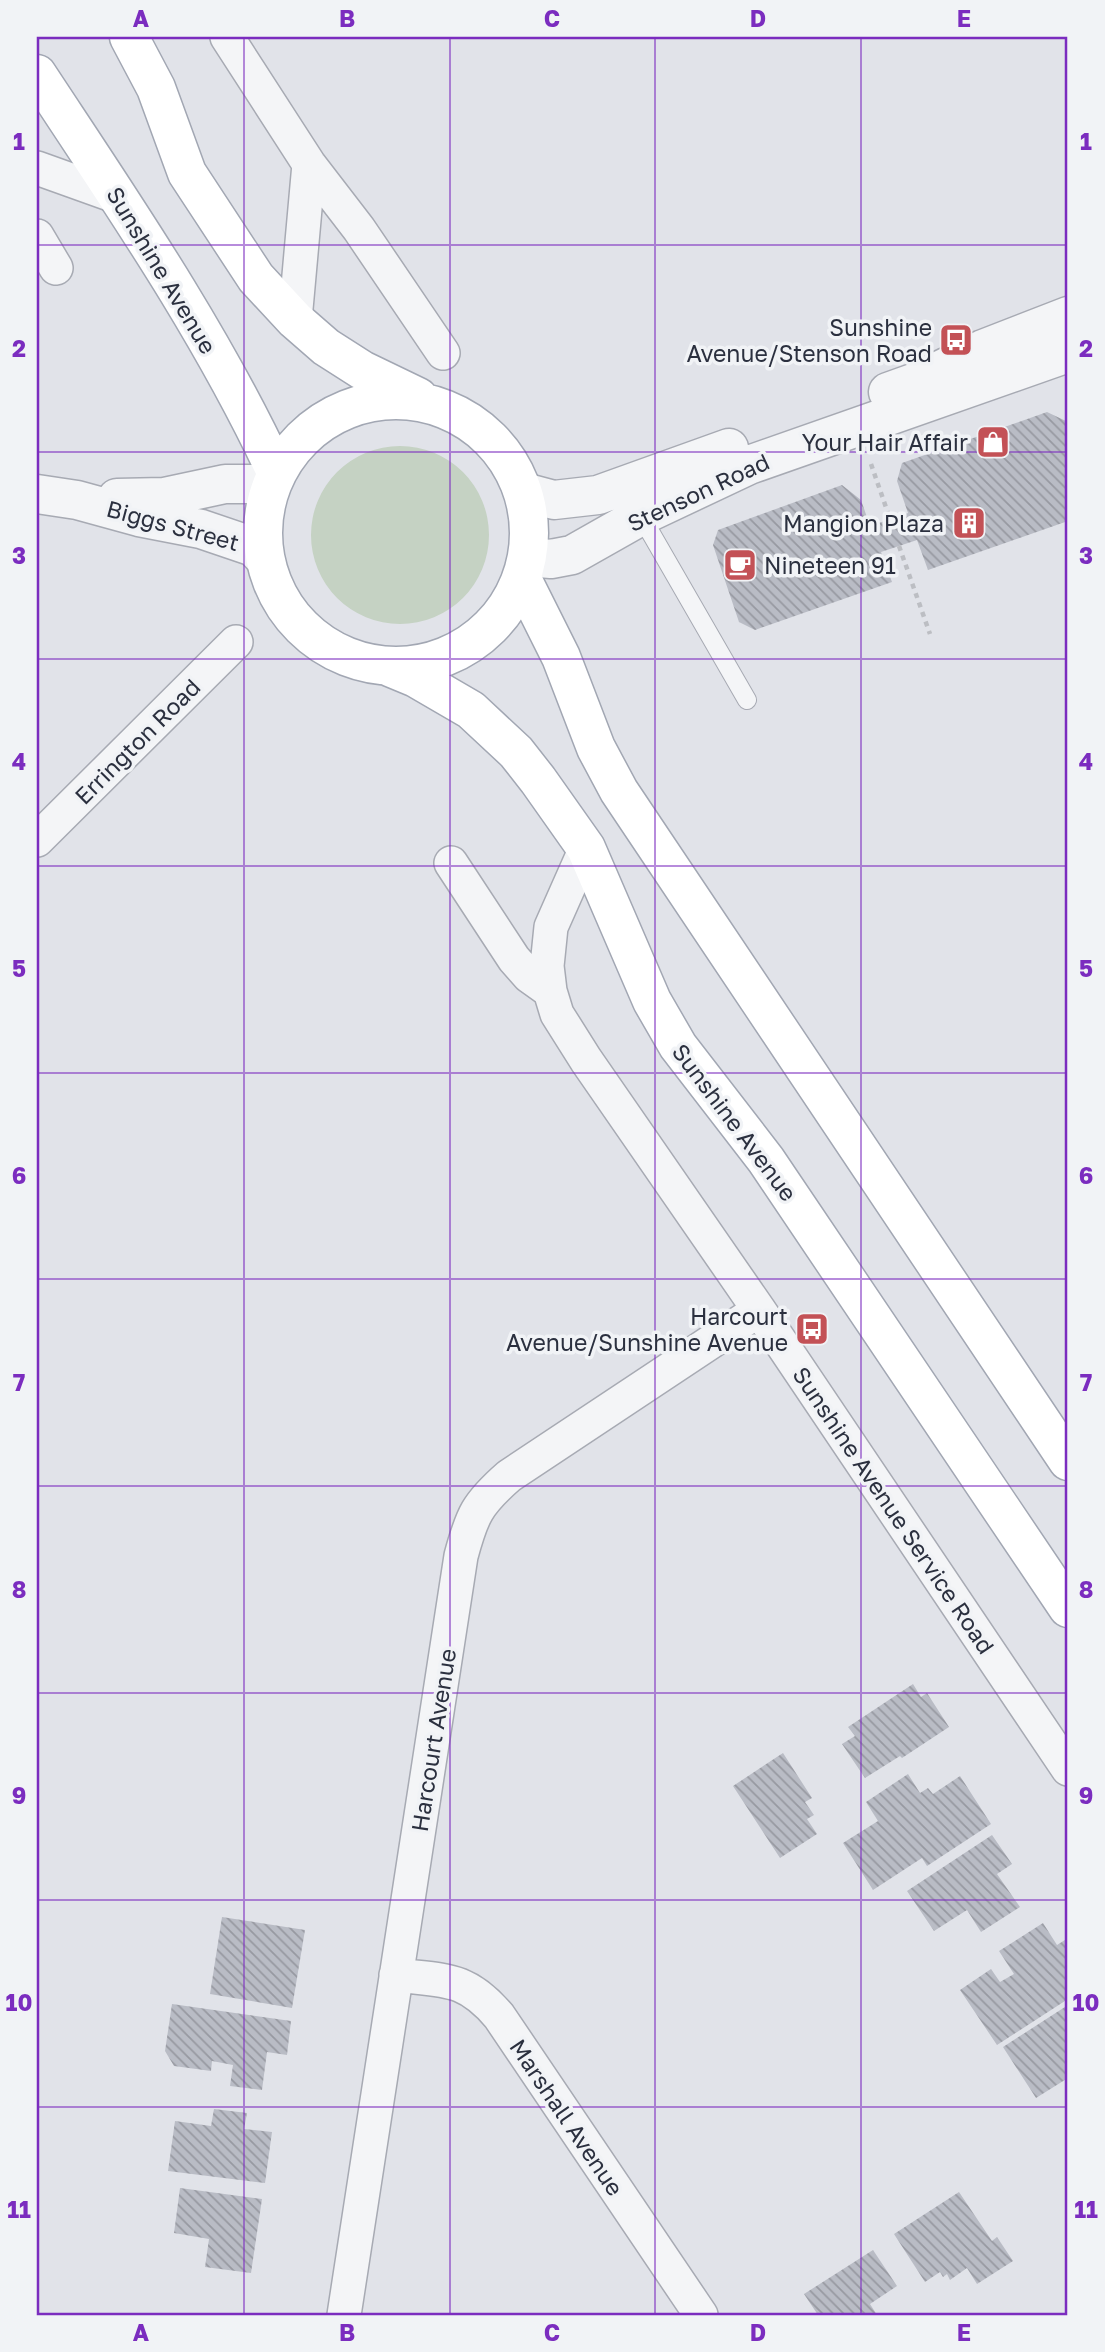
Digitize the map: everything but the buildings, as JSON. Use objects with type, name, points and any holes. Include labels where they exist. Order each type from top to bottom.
[{"type":"main road","points":[[129,37],[156,88],[187,173],[256,278],[295,320],[326,347],[362,369],[430,404],[455,413],[478,427],[498,445],[513,467],[524,492],[530,524],[525,568],[506,610],[483,635],[454,653],[421,664],[387,666],[362,662],[338,653],[316,640],[298,624],[282,604],[271,582],[264,558],[262,520],[274,478],[293,447],[315,426],[341,411],[370,402],[400,399],[430,404]]},
{"type":"main road","name":"Sunshine Avenue","points":[[37,74],[200,329],[253,425],[274,478]]},
{"type":"main road","points":[[525,568],[596,748],[619,791],[1068,1461]]},
{"type":"main road","name":"Sunshine Avenue","points":[[387,666],[441,692],[471,710],[493,729],[516,752],[586,848],[652,1001],[678,1046],[781,1181],[1068,1608]]},
{"type":"street","points":[[227,37],[309,164],[359,229],[443,353]]},
{"type":"street","points":[[295,320],[309,164]]},
{"type":"street","points":[[37,168],[118,197]]},
{"type":"street","points":[[37,236],[56,268]]},
{"type":"street","name":"Stenson Road","points":[[525,568],[572,555],[641,516],[749,465],[858,427],[1066,331]]},
{"type":"street","name":"Stenson Road","points":[[524,492],[554,500],[598,495],[885,394],[983,349],[1066,331]]},
{"type":"street","name":"Biggs Street","points":[[77,500],[163,497],[225,484],[274,478]]},
{"type":"street","name":"Biggs Street","points":[[37,494],[77,500],[213,533],[254,547],[264,558]]},
{"type":"street","name":"Errington Road","points":[[37,840],[236,642]]},
{"type":"street","name":"Sunshine Avenue Service Road","points":[[586,848],[551,927],[547,966],[550,991],[557,1014],[1068,1769]]},
{"type":"street","points":[[451,863],[514,959],[529,976],[550,991]]},
{"type":"street","name":"Harcourt Avenue","points":[[344,2315],[461,1556],[469,1523],[485,1497],[509,1476],[759,1310]]},
{"type":"street","name":"Marshall Avenue","points":[[396,1975],[458,1982],[484,1998],[499,2016],[701,2315]]},
{"type":"lane","points":[[641,516],[747,700]]},
{"type":"path","points":[[858,427],[890,519]]},
{"type":"path","points":[[899,546],[930,634]]},
{"type":"green space","points":[[400,446],[434,453],[463,472],[482,501],[489,535],[482,569],[463,598],[434,617],[400,624],[366,617],[337,598],[318,569],[311,535],[318,501],[337,472],[366,453]]},
{"type":"place","name":"Sunshine Avenue/Stenson Road","points":[[956,340]]},
{"type":"place","name":"Your Hair Affair","points":[[993,442]]},
{"type":"place","name":"Mangion Plaza","points":[[969,523]]},
{"type":"place","name":"Nineteen 91","points":[[740,565]]},
{"type":"place","name":"Harcourt Avenue/Sunshine Avenue","points":[[812,1329]]}]
